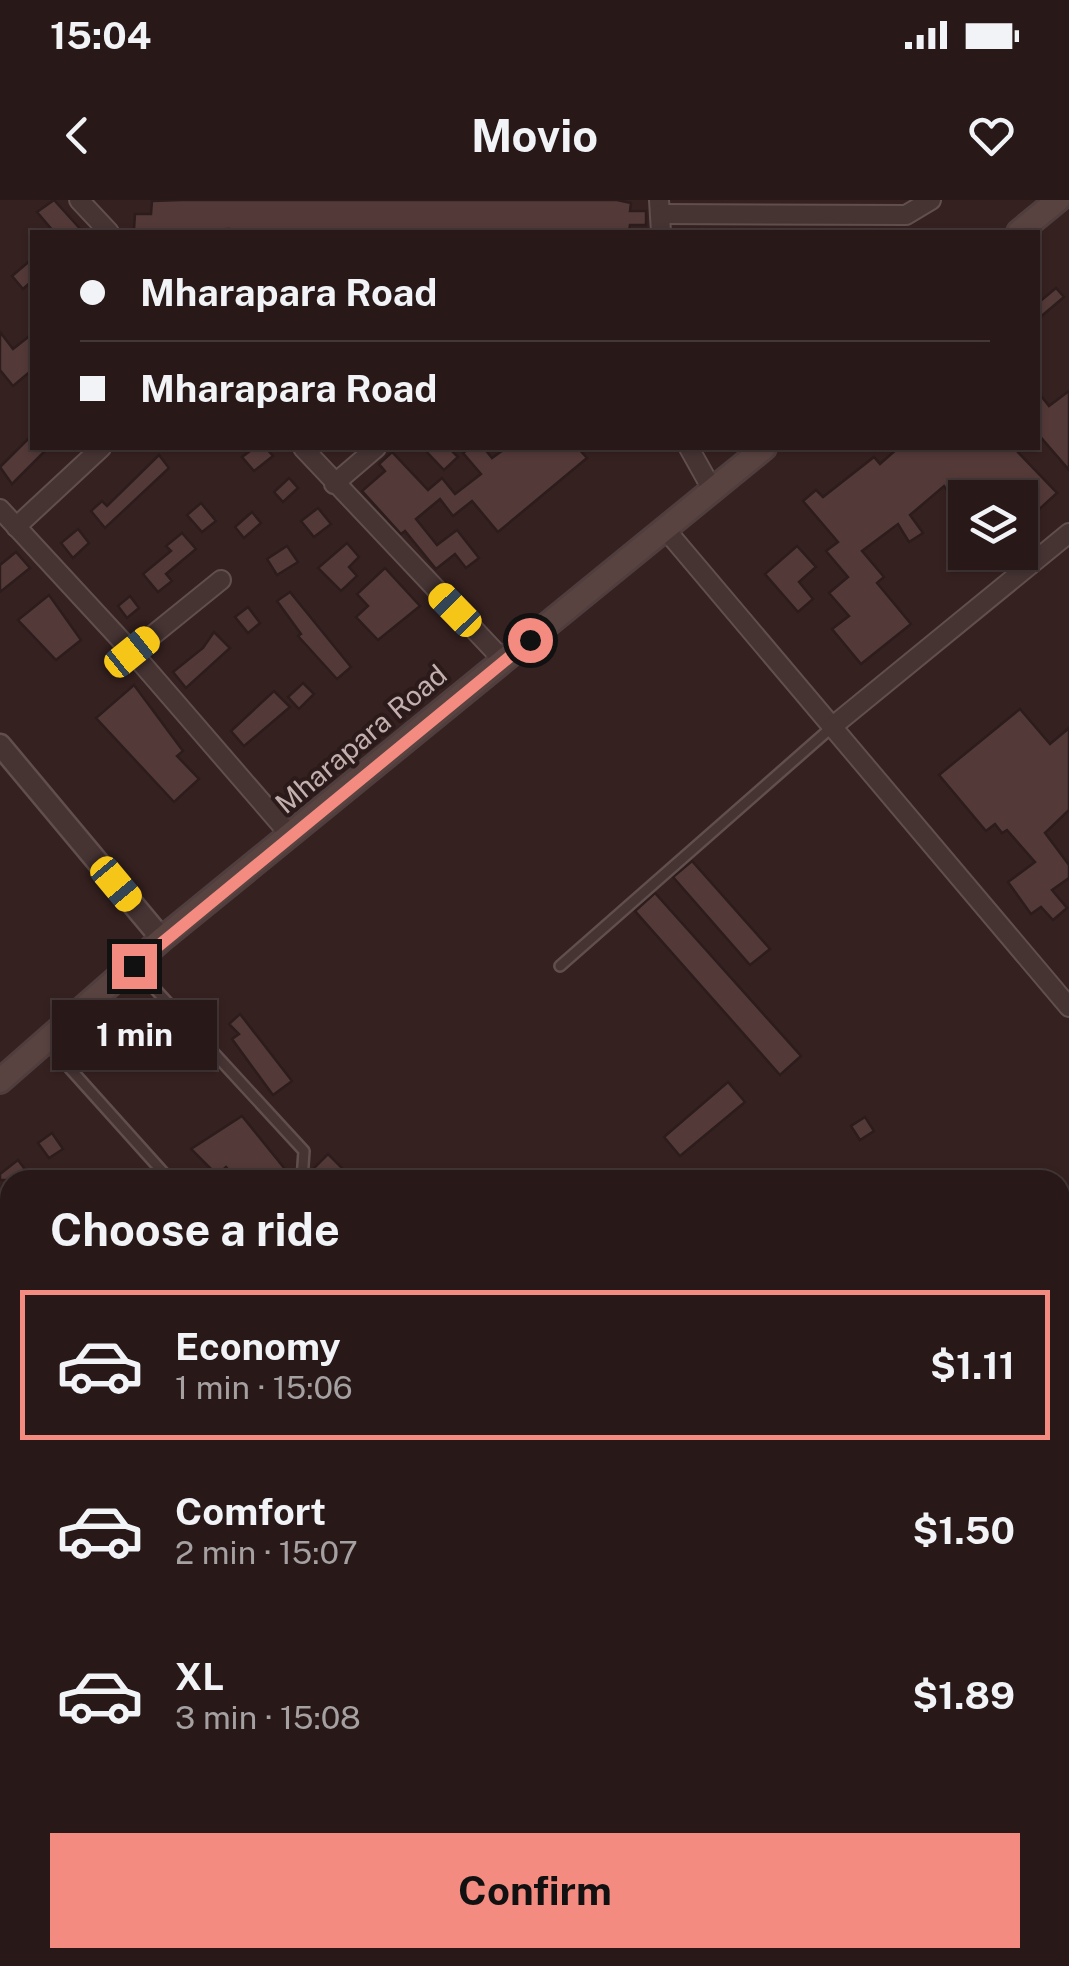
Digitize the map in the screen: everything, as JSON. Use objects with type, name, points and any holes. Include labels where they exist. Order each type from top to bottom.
[{"type":"main road","points":[[1021,230],[1058,200]]},
{"type":"main road","name":"Mharapara Road","points":[[0,1080],[162,938],[762,450]]},
{"type":"street","points":[[79,200],[107,230]]},
{"type":"street","points":[[660,216],[906,215],[930,200]]},
{"type":"street","points":[[16,527],[99,450]]},
{"type":"street","points":[[305,450],[503,660]]},
{"type":"street","points":[[334,484],[374,450]]},
{"type":"street","points":[[690,450],[713,491]]},
{"type":"street","points":[[0,509],[132,652],[291,836]]},
{"type":"street","points":[[666,530],[1069,1007]]},
{"type":"street","points":[[834,726],[1069,534]]},
{"type":"street","points":[[132,652],[222,580]]},
{"type":"street","points":[[0,746],[162,938]]},
{"type":"lane","points":[[560,966],[834,726]]},
{"type":"lane","points":[[134,966],[304,1151],[303,1170]]},
{"type":"lane","points":[[46,1042],[161,1170]]},
{"type":"building","points":[[54,200],[81,230],[52,230],[37,212]]},
{"type":"building","points":[[617,200],[631,203],[630,211],[646,211],[646,225],[630,225],[629,230],[134,229],[135,214],[151,214],[152,201]]},
{"type":"building","points":[[30,261],[30,283],[23,289],[12,276]]},
{"type":"building","points":[[1056,288],[1064,297],[1040,317],[1040,301]]},
{"type":"building","points":[[0,332],[13,349],[30,336],[30,372],[13,386],[0,370]]},
{"type":"building","points":[[1069,391],[1069,470],[1040,436],[1040,395],[1049,406]]},
{"type":"building","points":[[30,437],[30,450],[46,450],[12,484],[0,467]]},
{"type":"building","points":[[251,450],[268,450],[273,456],[254,471],[242,457]]},
{"type":"building","points":[[425,450],[451,450],[458,457],[444,470]]},
{"type":"building","points":[[486,450],[492,458],[503,450],[580,450],[587,458],[498,532],[472,501],[453,516],[440,499],[416,519],[437,545],[457,530],[479,558],[466,568],[455,554],[436,569],[405,531],[401,534],[362,491],[385,471],[379,464],[392,452],[428,490],[442,478],[455,494],[481,474],[463,453]]},
{"type":"building","points":[[896,450],[1016,450],[1057,493],[1038,510],[1038,480],[948,480],[948,492],[944,486],[910,515],[923,533],[909,542],[898,524],[862,551],[884,577],[877,583],[911,624],[861,664],[832,629],[849,616],[829,593],[848,577],[826,551],[838,542],[803,501],[816,490],[823,497],[874,457],[880,464]]},
{"type":"building","points":[[159,455],[169,468],[105,528],[91,511],[102,501],[107,506]]},
{"type":"building","points":[[289,478],[298,488],[283,502],[274,492]]},
{"type":"building","points":[[201,503],[216,521],[202,532],[187,515]]},
{"type":"building","points":[[318,508],[331,524],[314,537],[301,521]]},
{"type":"building","points":[[252,512],[261,523],[244,538],[235,527]]},
{"type":"building","points":[[78,529],[89,543],[73,558],[61,543]]},
{"type":"building","points":[[182,533],[196,549],[166,574],[172,581],[158,592],[143,574],[171,551],[166,546]]},
{"type":"building","points":[[347,543],[359,557],[349,567],[357,576],[341,591],[318,568]]},
{"type":"building","points":[[287,546],[298,562],[277,575],[267,559]]},
{"type":"building","points":[[797,546],[816,567],[799,582],[813,599],[798,612],[765,574]]},
{"type":"building","points":[[16,552],[30,568],[0,592],[0,565]]},
{"type":"building","points":[[385,568],[420,606],[378,640],[356,617],[368,606],[357,594]]},
{"type":"building","points":[[290,592],[351,667],[337,679],[298,636],[301,634],[277,601]]},
{"type":"building","points":[[49,595],[81,640],[56,660],[18,620]]},
{"type":"building","points":[[130,596],[139,608],[127,618],[118,606]]},
{"type":"building","points":[[248,607],[260,623],[248,633],[235,617]]},
{"type":"building","points":[[214,632],[230,648],[186,688],[173,672],[203,648]]},
{"type":"building","points":[[303,683],[314,694],[299,709],[288,697]]},
{"type":"building","points":[[134,685],[183,751],[177,756],[199,779],[174,802],[96,718]]},
{"type":"building","points":[[274,691],[290,707],[244,746],[231,731]]},
{"type":"building","points":[[1020,709],[1050,744],[1069,728],[1069,810],[1045,833],[1069,865],[1069,878],[1052,890],[1067,908],[1053,920],[1041,907],[1031,914],[1008,882],[1035,862],[1007,830],[1002,833],[995,824],[986,831],[939,775]]},
{"type":"building","points":[[692,861],[770,949],[750,965],[673,877]]},
{"type":"building","points":[[655,893],[801,1056],[780,1075],[635,911]]},
{"type":"building","points":[[240,1014],[292,1081],[273,1095],[232,1039],[239,1034],[229,1024]]},
{"type":"building","points":[[728,1082],[745,1102],[680,1156],[664,1137]]},
{"type":"building","points":[[242,1116],[286,1170],[212,1170],[191,1149]]},
{"type":"building","points":[[865,1117],[874,1131],[860,1140],[851,1126]]},
{"type":"building","points":[[52,1133],[63,1149],[49,1158],[38,1143]]},
{"type":"building","points":[[328,1154],[344,1170],[312,1170]]},
{"type":"building","points":[[18,1160],[26,1170],[5,1170]]},
{"type":"route","points":[[134,966],[162,938],[530,640]]}]
